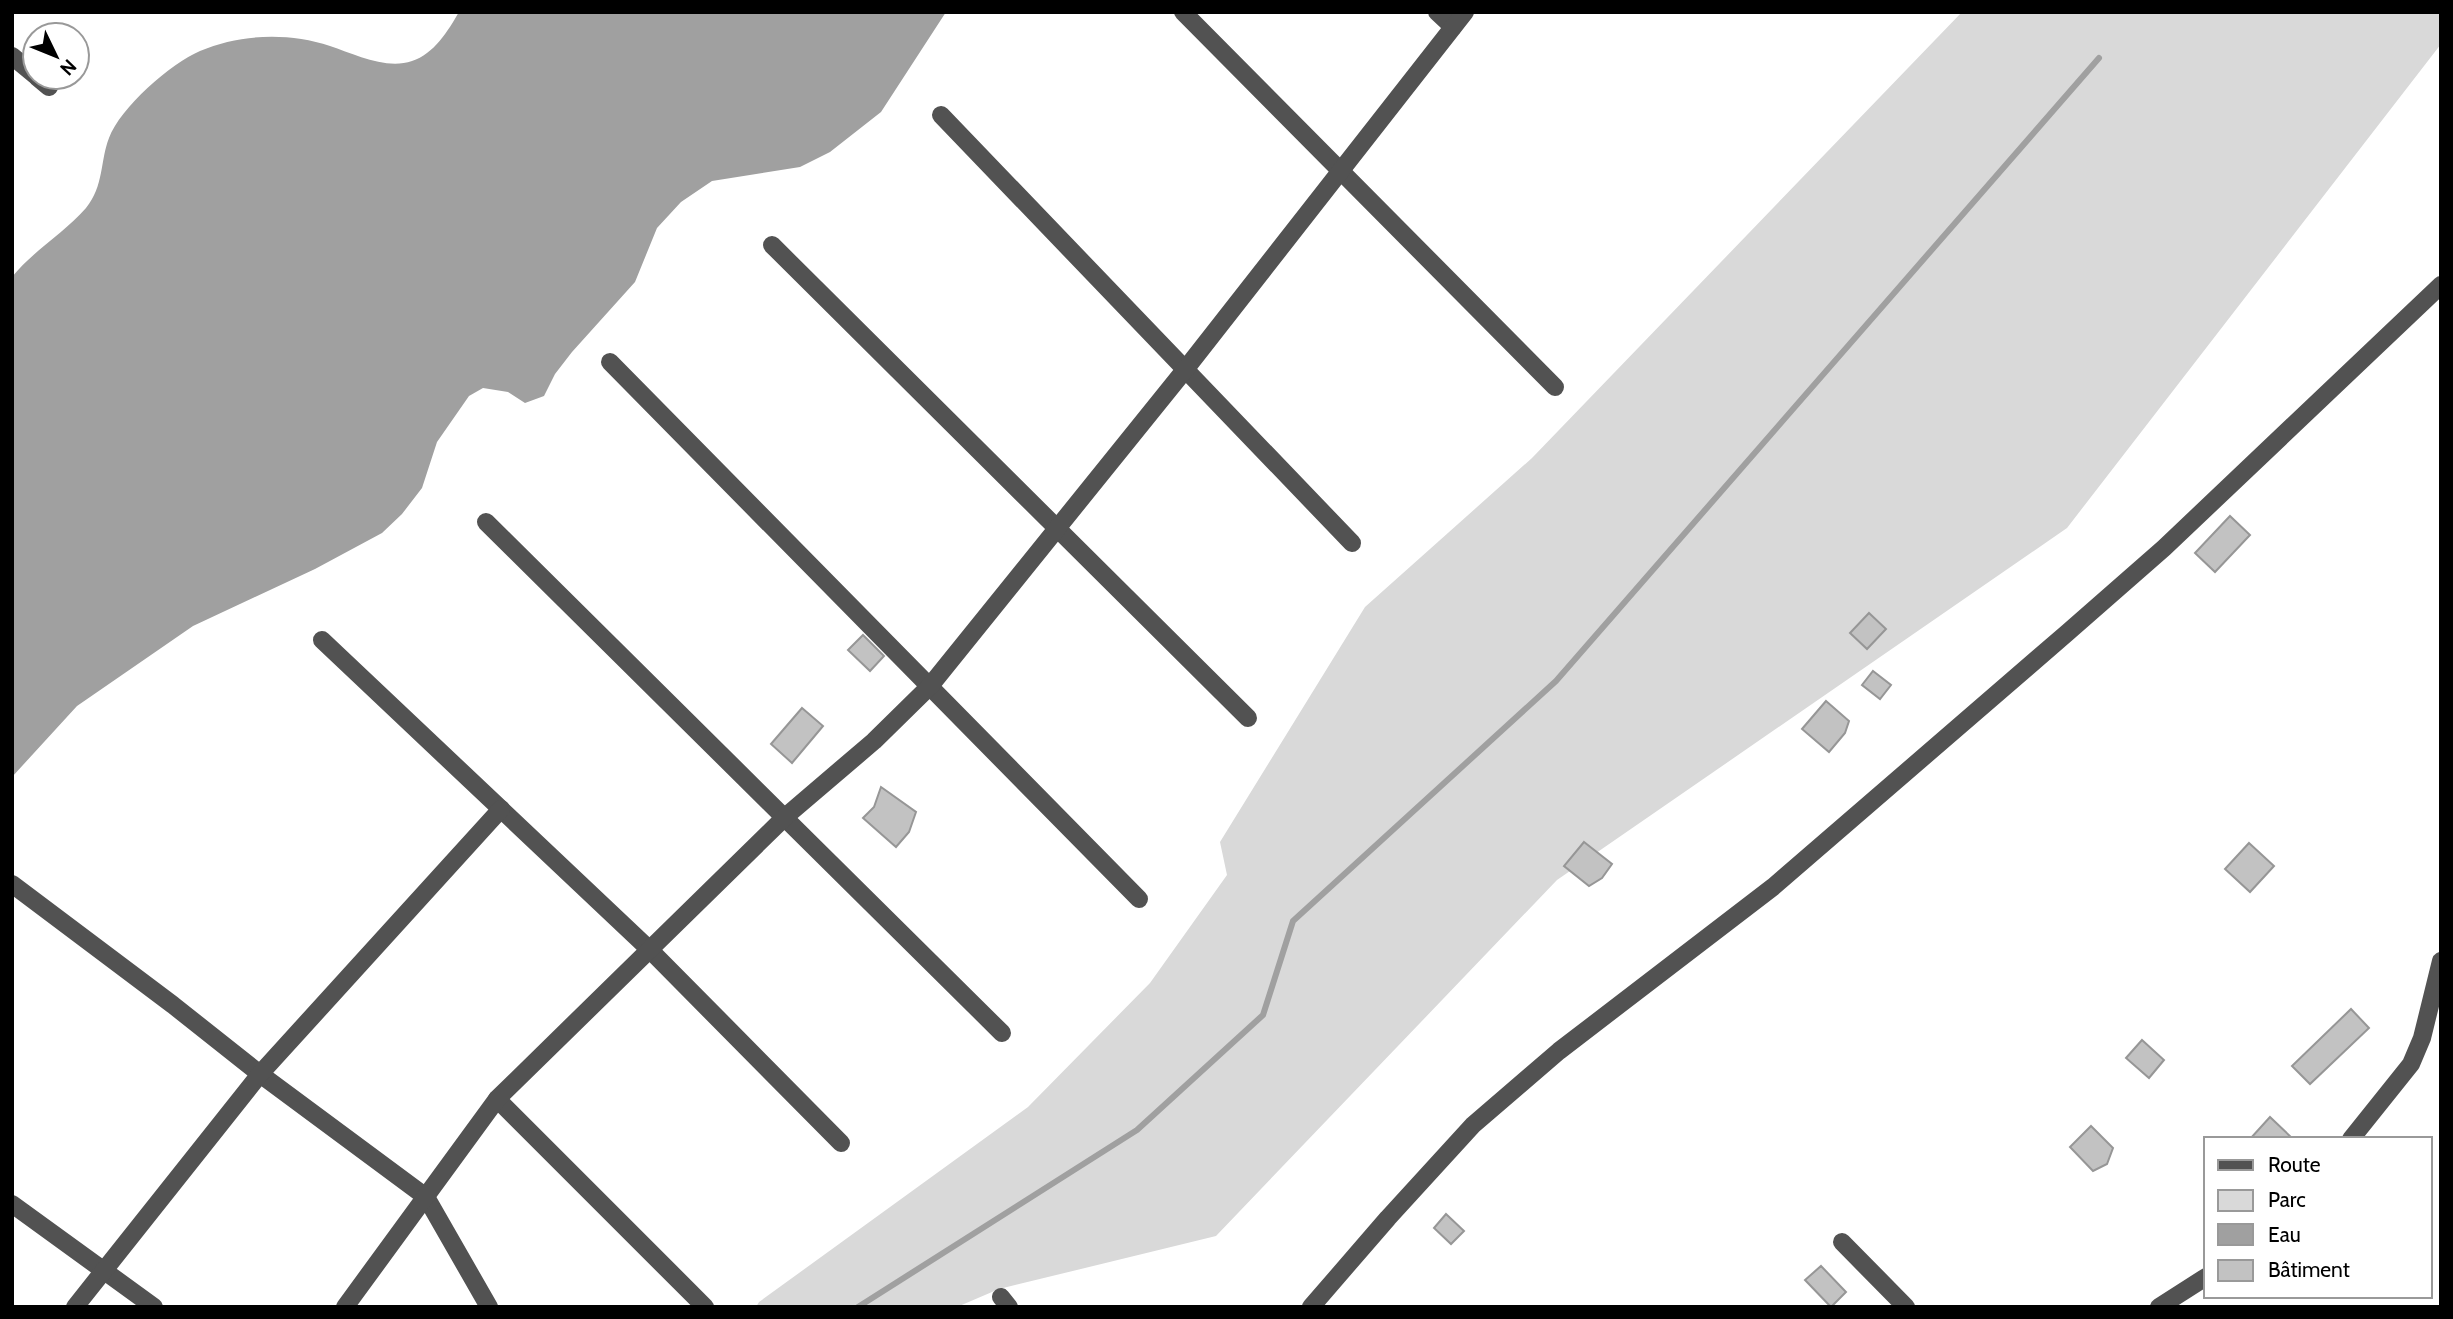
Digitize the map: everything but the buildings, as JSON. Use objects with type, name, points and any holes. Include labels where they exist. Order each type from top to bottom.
[{"type":"street","points":[[1183,12],[1555,387]]},
{"type":"street","points":[[1437,12],[1453,27]]},
{"type":"street","points":[[345,1307],[497,1099],[785,817],[874,741],[930,686],[1184,371],[1465,12]]},
{"type":"street","points":[[941,116],[1352,543]]},
{"type":"street","points":[[772,245],[1248,718]]},
{"type":"street","points":[[1311,1307],[1473,1125],[1559,1051],[1773,887],[2067,633],[2164,548],[2441,285]]},
{"type":"street","points":[[610,362],[1139,899]]},
{"type":"street","points":[[486,522],[1002,1033]]},
{"type":"street","points":[[322,640],[650,950],[841,1143]]},
{"type":"street","points":[[75,1307],[260,1074],[501,809]]},
{"type":"street","points":[[12,884],[426,1197],[489,1307]]},
{"type":"street","points":[[2353,1137],[2411,1064],[2422,1038],[2441,961]]},
{"type":"street","points":[[497,1099],[705,1307]]},
{"type":"street","points":[[12,1204],[153,1307]]},
{"type":"street","points":[[1842,1242],[1906,1307]]},
{"type":"street","points":[[2159,1307],[2204,1278]]},
{"type":"green space","points":[[1962,12],[2441,12],[2441,44],[2067,528],[1557,880],[1216,1236],[999,1289],[957,1307],[756,1307],[759,1302],[1028,1107],[1150,983],[1227,875],[1220,842],[1365,607],[1532,458]]},
{"type":"water","points":[[459,12],[946,12],[881,112],[830,152],[800,167],[712,181],[681,202],[657,228],[635,282],[572,352],[555,374],[544,396],[525,403],[508,392],[483,388],[469,396],[437,442],[422,488],[402,514],[382,533],[315,569],[193,626],[77,706],[12,777],[12,277],[92,200],[109,138],[124,113],[161,76],[188,57],[231,41],[281,37],[314,41],[381,62],[402,63],[420,58],[434,47]]},
{"type":"waterway","points":[[858,1307],[1137,1130],[1263,1015],[1293,921],[1556,681],[2099,58]]}]
